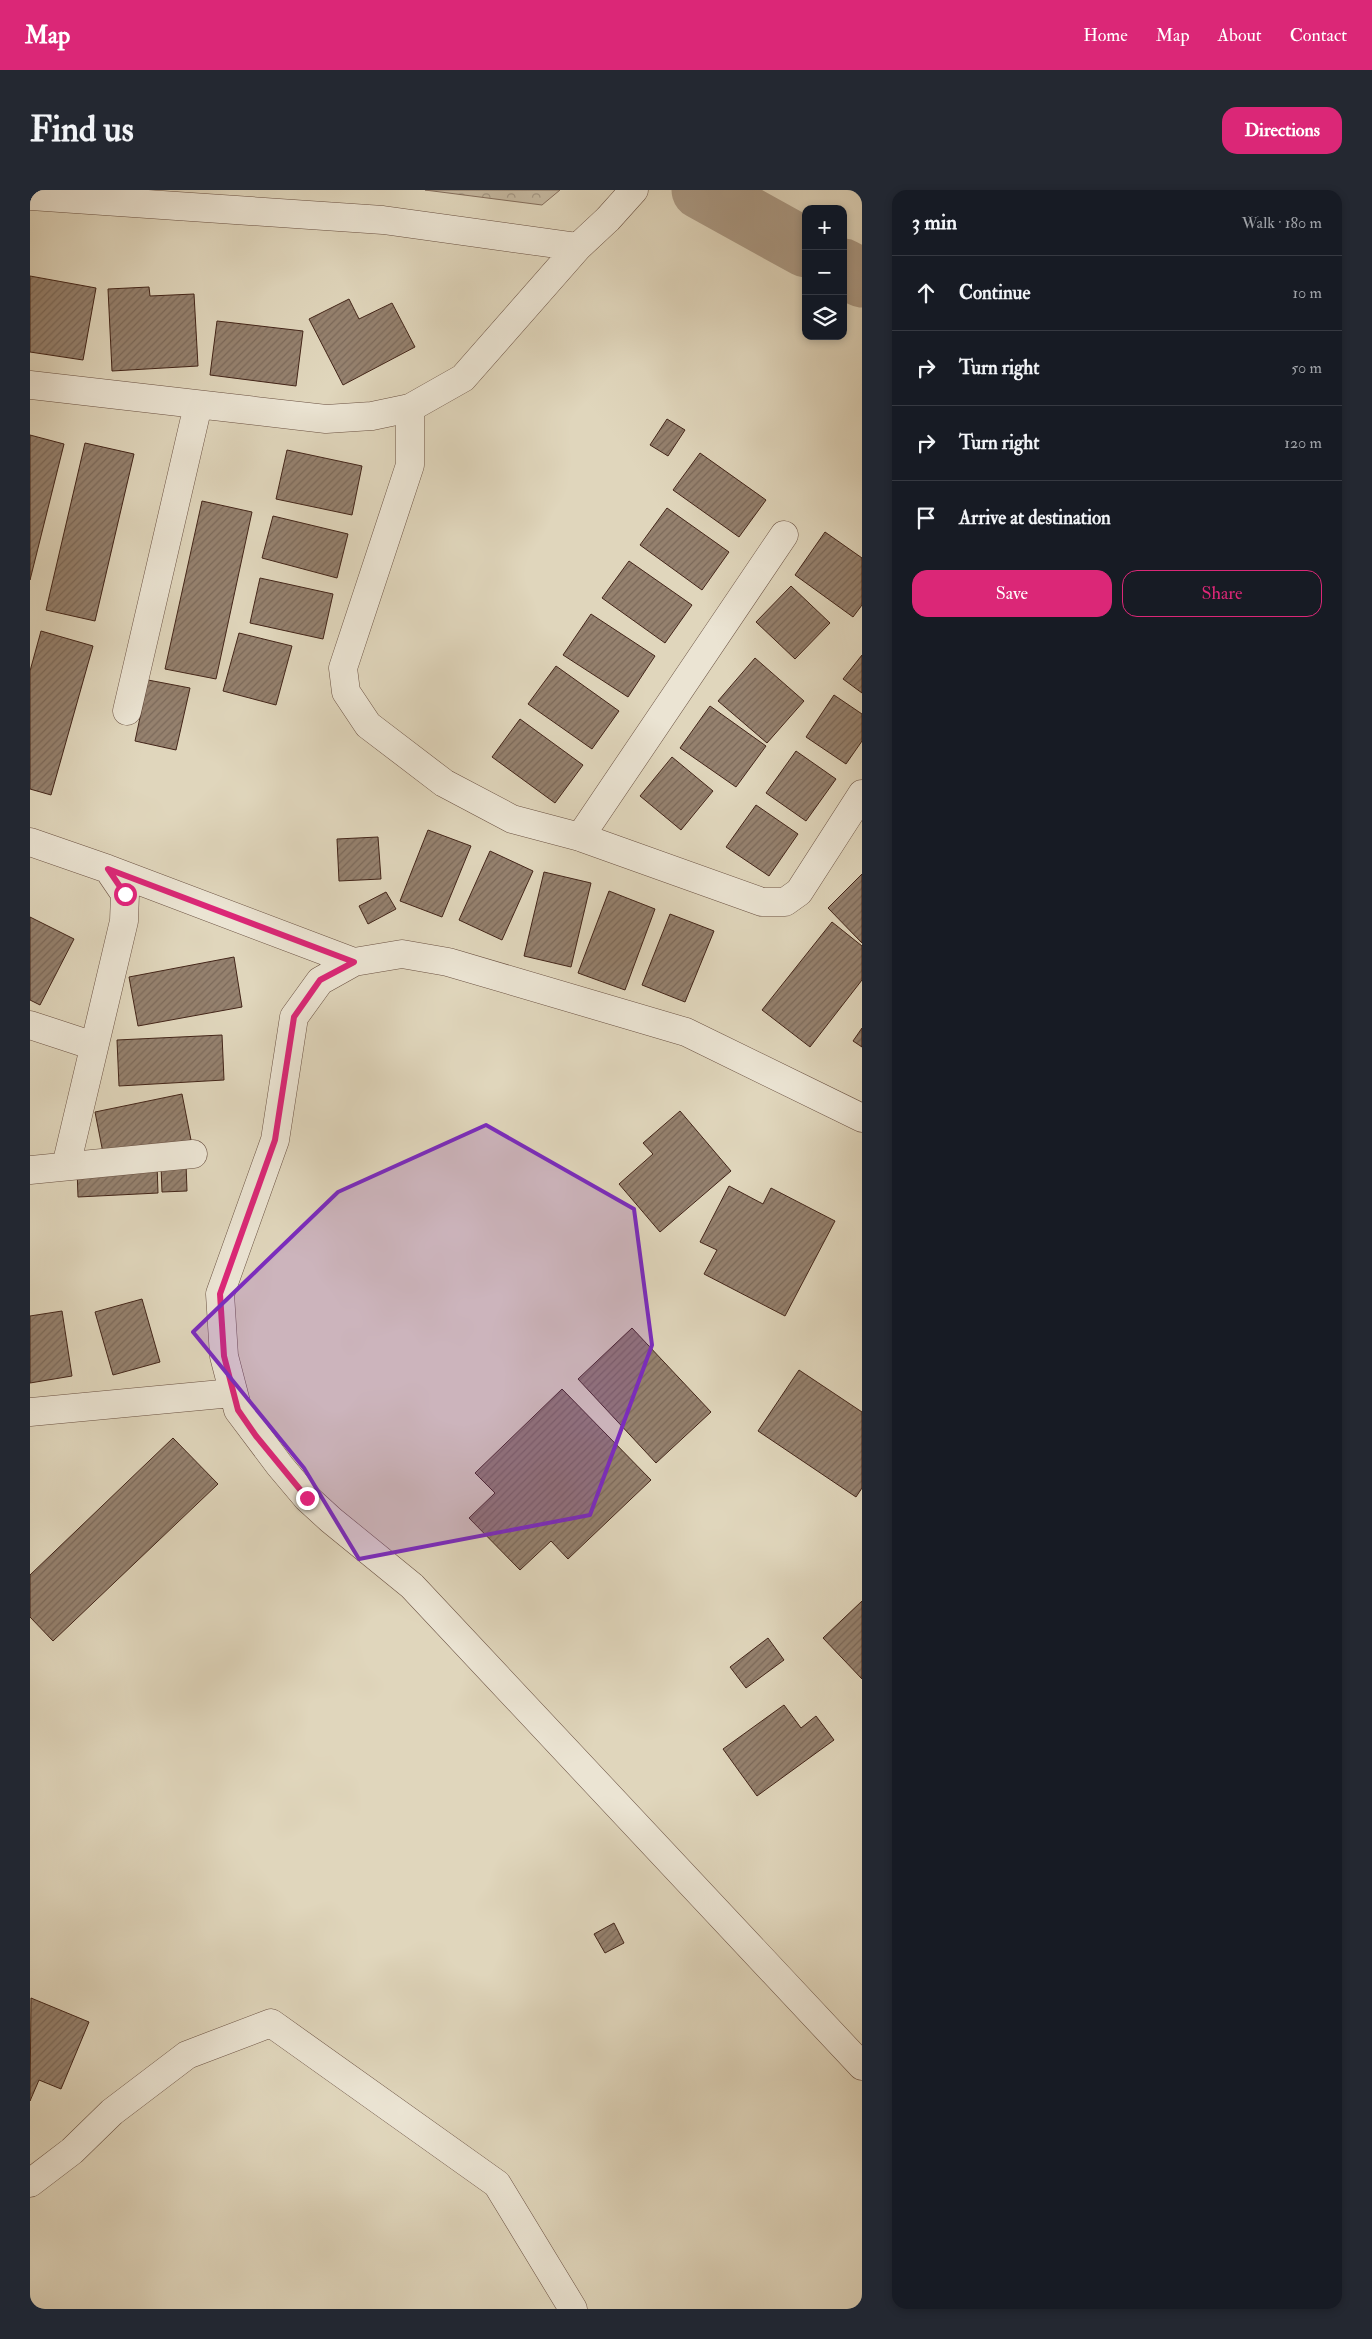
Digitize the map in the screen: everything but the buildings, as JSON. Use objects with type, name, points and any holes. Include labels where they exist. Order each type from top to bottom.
[{"type":"street","points":[[30,385],[326,420],[372,416],[410,408],[463,378],[578,248],[634,190]]},
{"type":"street","points":[[30,196],[383,220],[578,248]]},
{"type":"street","points":[[127,711],[198,405]]},
{"type":"street","points":[[410,408],[410,465],[343,668],[346,692],[368,725],[444,783],[512,819],[580,837],[762,902],[785,902],[799,892],[862,794]]},
{"type":"street","points":[[580,837],[784,535]]},
{"type":"street","points":[[30,842],[108,869],[354,962]]},
{"type":"street","points":[[66,1166],[124,921],[125,894],[108,869]]},
{"type":"street","points":[[862,1118],[686,1032],[448,962],[402,954],[354,962],[320,980],[294,1017],[275,1140],[220,1294],[224,1356],[232,1393],[238,1410],[256,1436],[307,1498],[412,1586],[862,2066]]},
{"type":"street","points":[[30,1025],[94,1046]]},
{"type":"street","points":[[30,1170],[193,1154]]},
{"type":"street","points":[[30,1412],[232,1393]]},
{"type":"street","points":[[30,2183],[72,2151],[112,2112],[187,2056],[270,2023],[497,2184],[573,2309]]},
{"type":"highlighted area","points":[[486,1125],[634,1209],[652,1345],[590,1515],[359,1559],[304,1468],[193,1332],[338,1192]]},
{"type":"green space","points":[[425,190],[560,190],[542,205]]},
{"type":"waterway","points":[[701,190],[802,246]]},
{"type":"waterway","points":[[847,270],[862,278]]},
{"type":"route","points":[[125,894],[108,869],[354,962],[320,980],[294,1017],[275,1140],[220,1294],[224,1356],[232,1393],[238,1410],[256,1436],[307,1498]]}]
